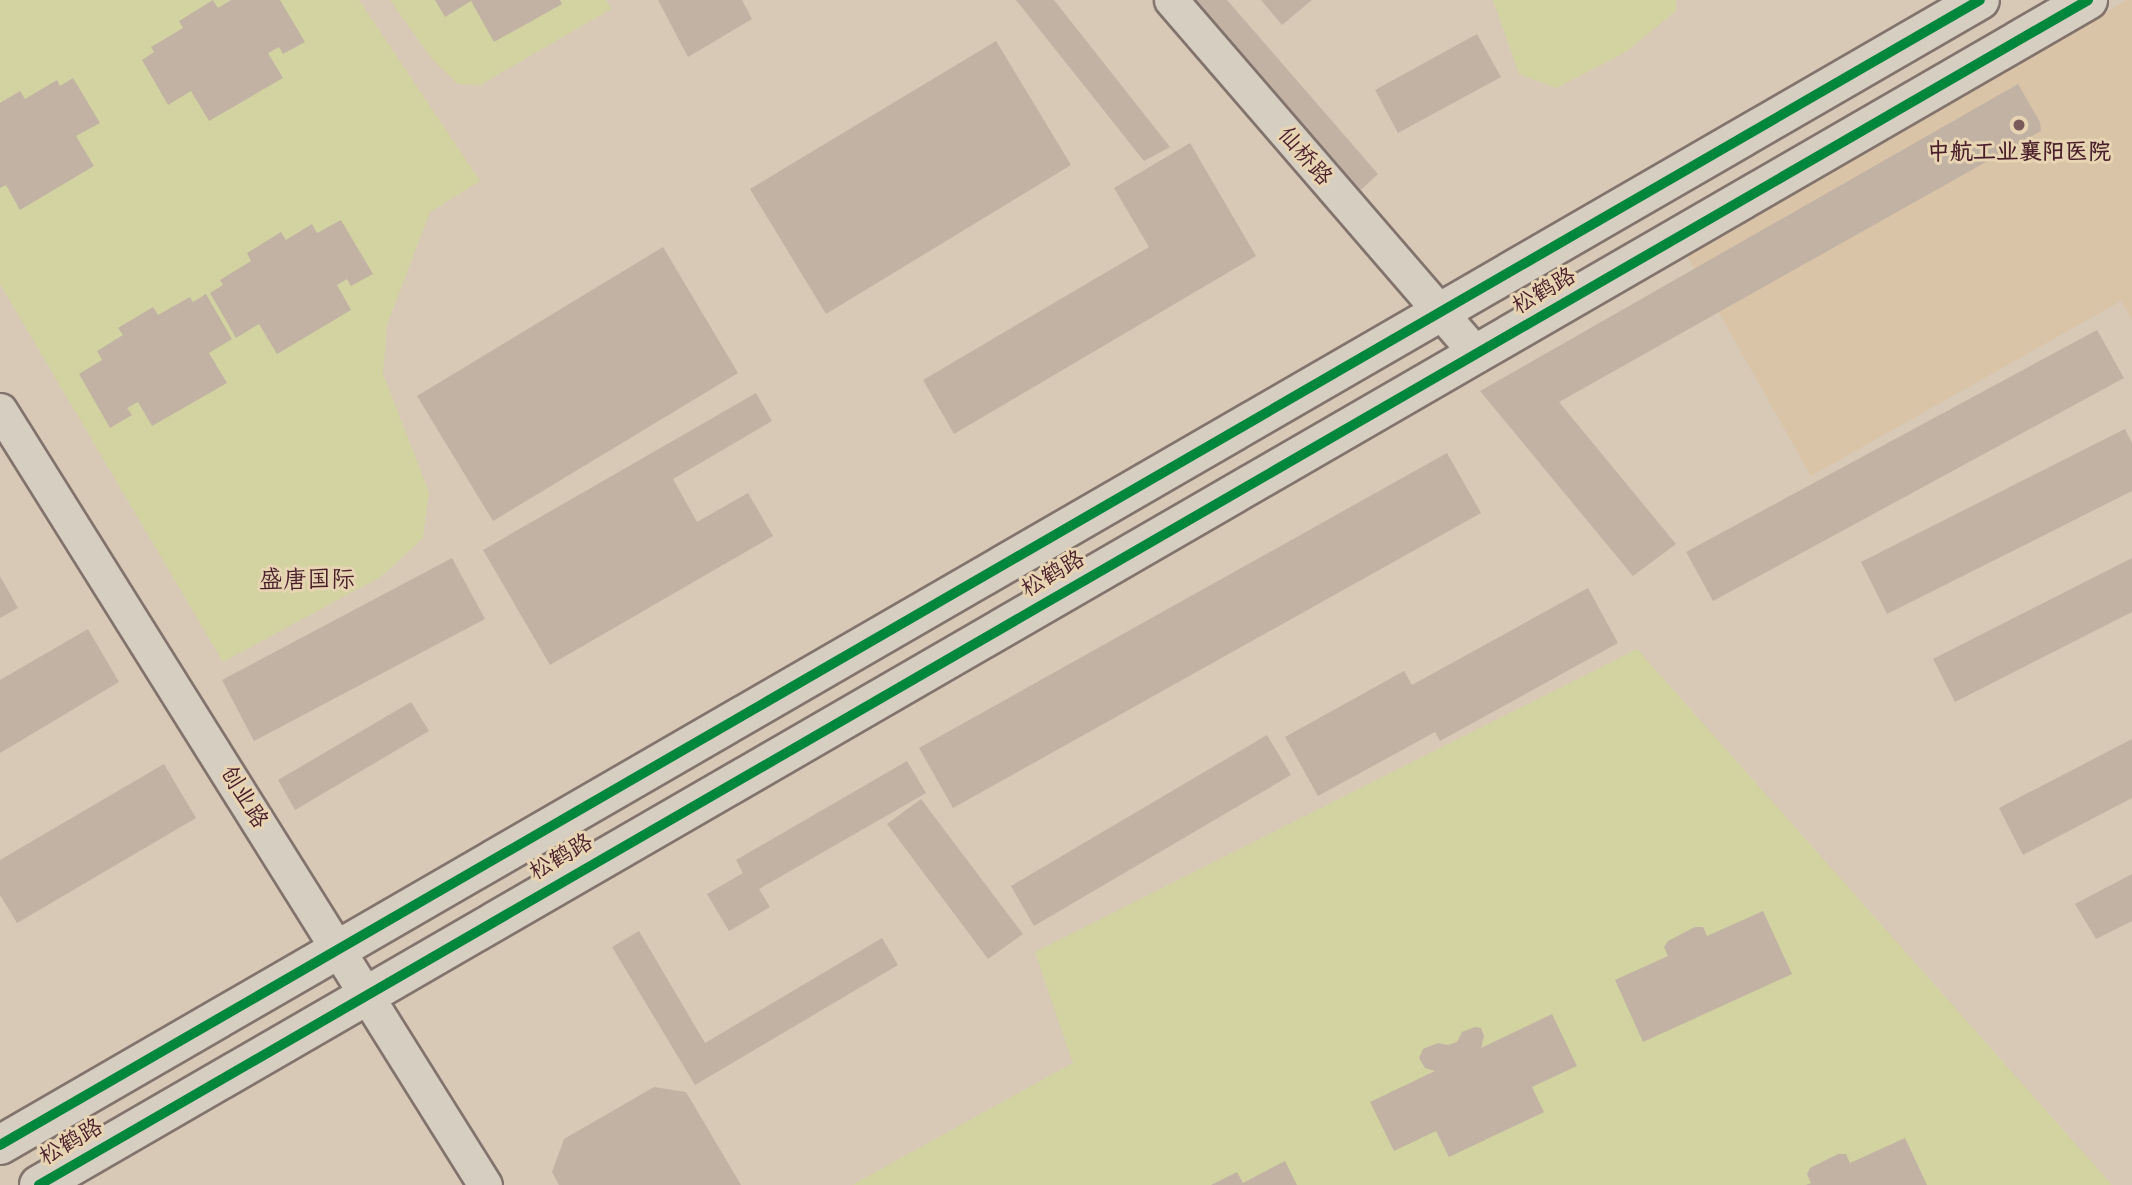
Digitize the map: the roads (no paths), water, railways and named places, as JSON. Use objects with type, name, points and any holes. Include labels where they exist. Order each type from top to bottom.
[{"type":"main road","name":"松鹤路","points":[[0,1145],[1980,0]]},
{"type":"main road","name":"松鹤路","points":[[39,1185],[2088,0]]},
{"type":"street","name":"仙桥路","points":[[1171,0],[1477,354]]},
{"type":"street","name":"创业路","points":[[0,410],[340,948],[485,1185]]},
{"type":"place","name":"中航工业襄阳医院","points":[[2019,125]]},
{"type":"district","name":"盛唐国际","points":[[307,580]]}]
